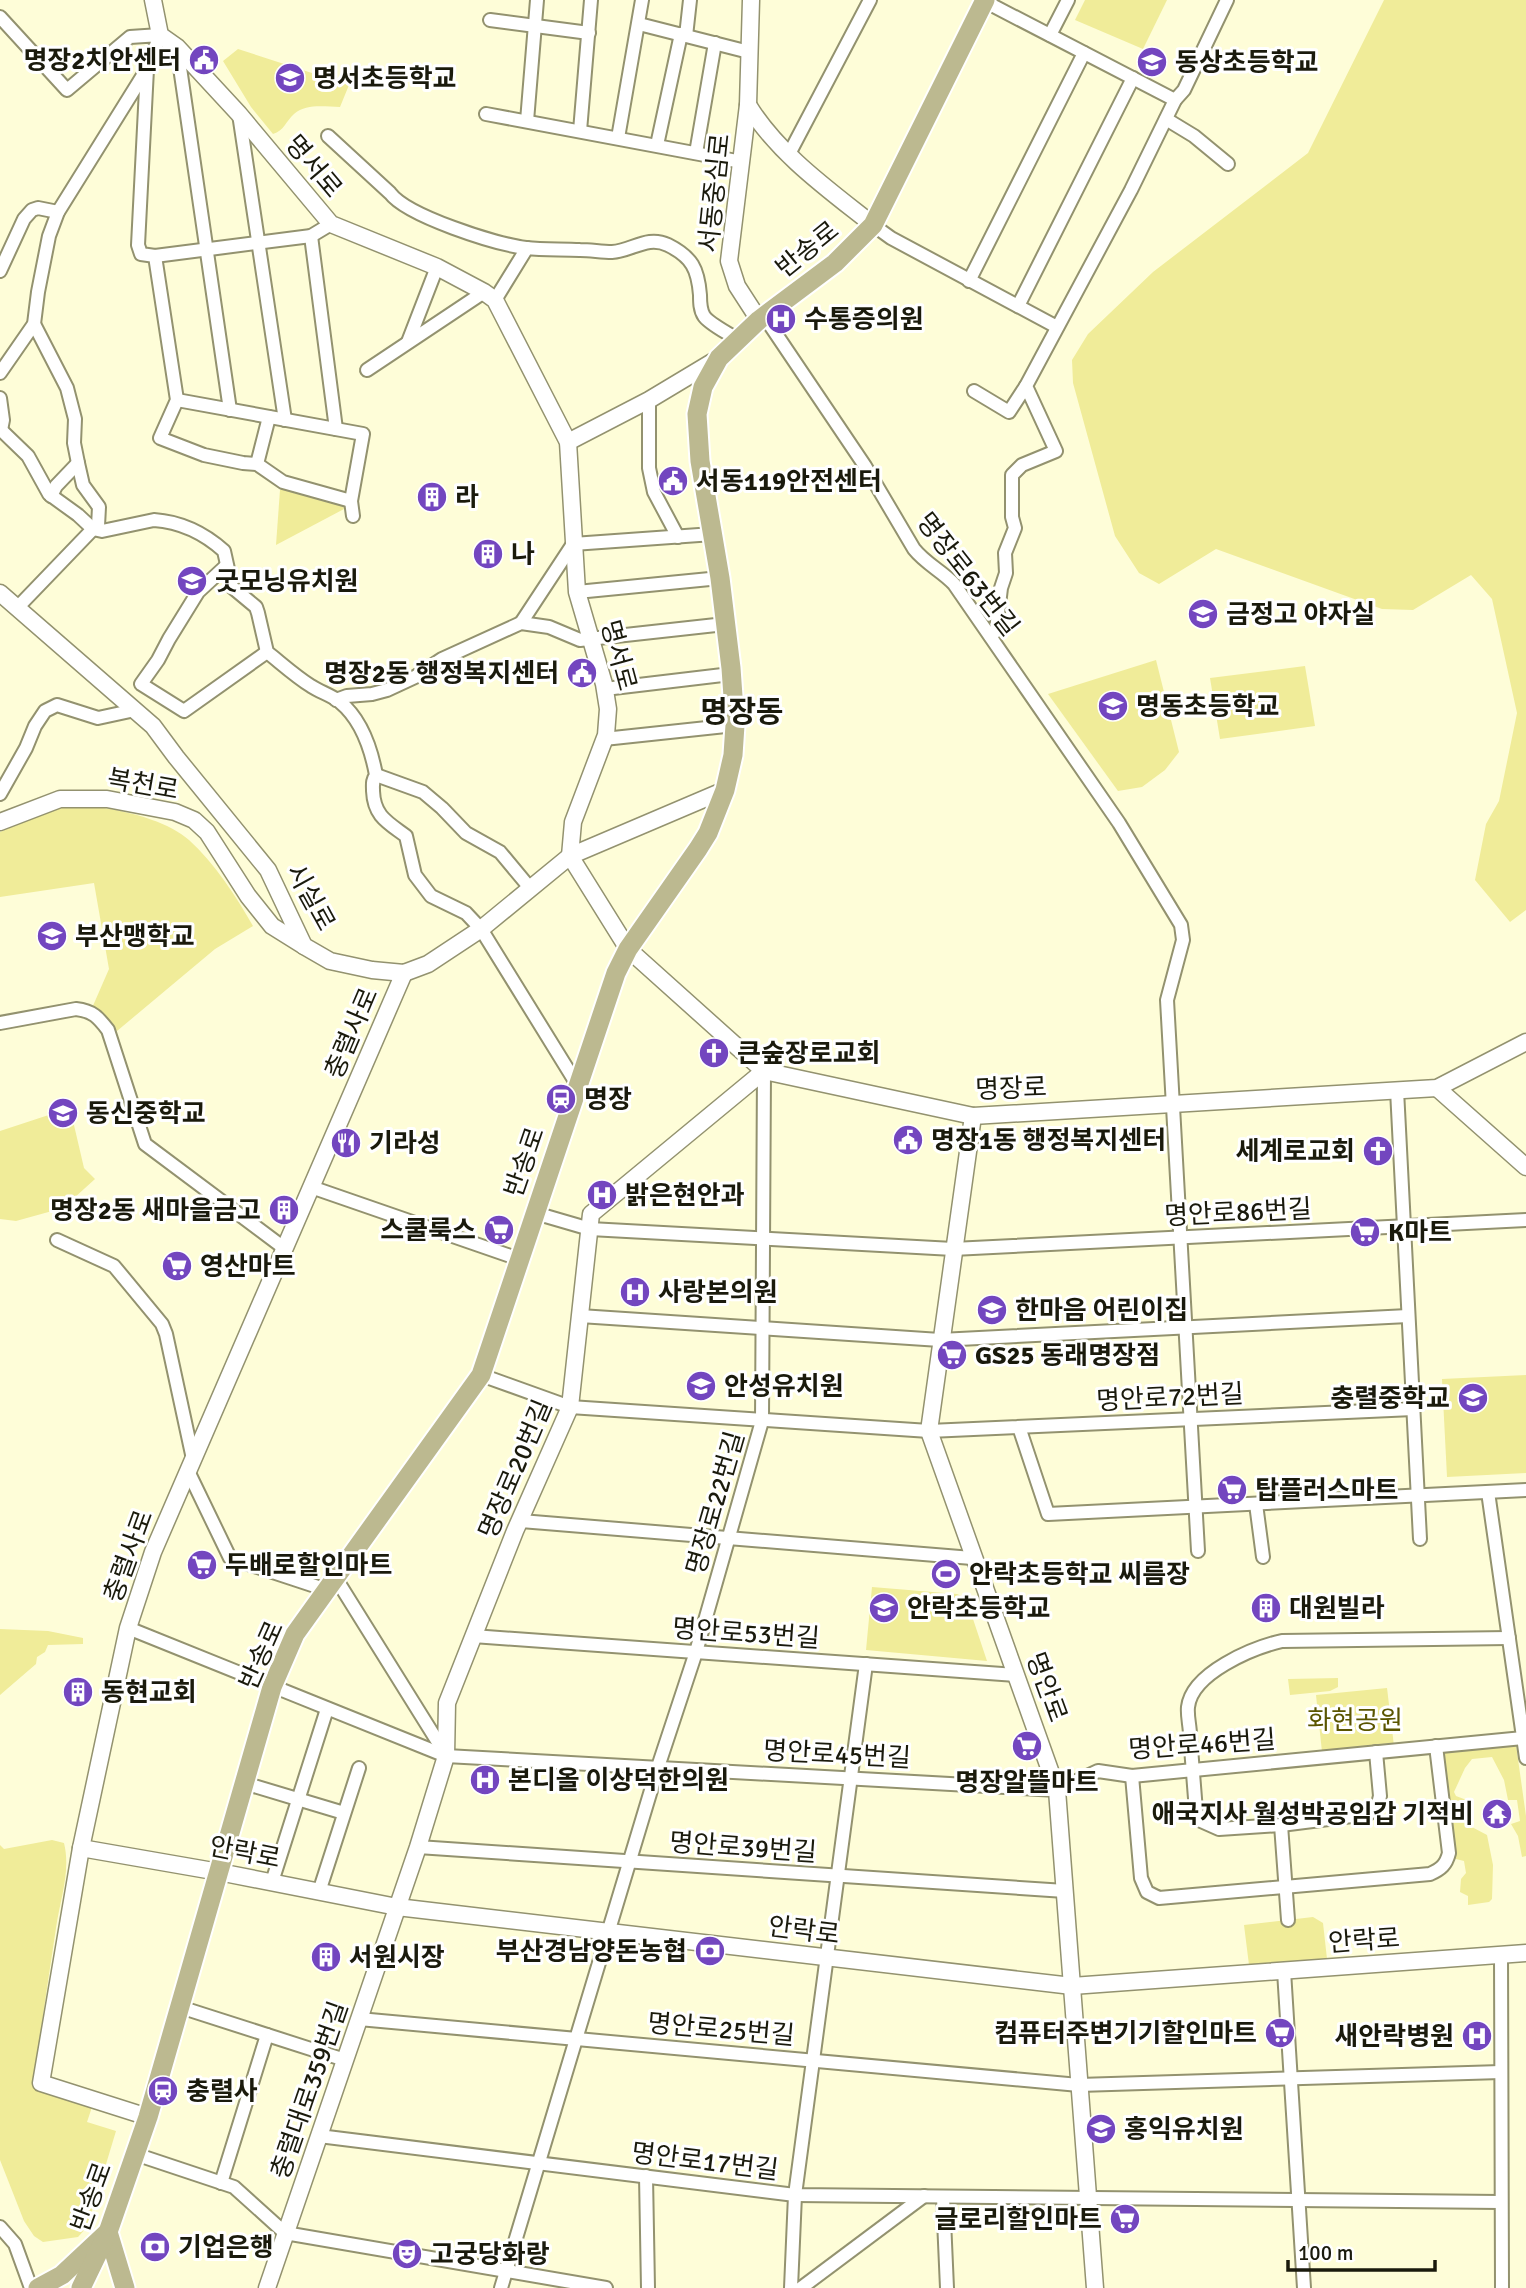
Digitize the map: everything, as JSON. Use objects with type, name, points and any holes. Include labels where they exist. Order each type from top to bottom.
[{"type":"main road","points":[[153,0],[160,35]]},
{"type":"main road","name":"서동중심로","points":[[751,0],[748,105],[730,265],[741,295],[762,317]]},
{"type":"main road","name":"반송로","points":[[81,2288],[108,2232],[148,2117],[272,1687],[295,1634],[481,1375],[616,972],[628,949],[708,833],[725,790],[733,755],[735,725],[732,674],[720,578],[700,461],[697,414],[704,387],[719,358],[762,317],[835,263],[873,225],[984,0]]},
{"type":"main road","name":"명서로","points":[[160,35],[177,47],[239,114],[331,224],[437,267],[490,296],[568,442],[577,592],[605,689],[608,709],[604,739],[573,822],[570,856]]},
{"type":"main road","name":"서동중심로","points":[[748,105],[760,124],[789,154],[873,225]]},
{"type":"main road","points":[[568,442],[649,400],[719,358]]},
{"type":"main road","name":"시실로","points":[[0,593],[153,726],[268,870],[304,946],[330,961],[372,970],[404,972],[428,964],[481,929],[570,856],[725,790]]},
{"type":"main road","name":"복천로","points":[[0,822],[60,799],[107,799],[175,812],[194,820],[207,832],[248,896],[272,926],[304,946]]},
{"type":"main road","name":"명장로","points":[[570,856],[628,949],[764,1071],[973,1116],[1437,1088]]},
{"type":"main road","name":"충렬사로","points":[[148,2117],[40,2084],[81,1848],[128,1628],[153,1552],[404,972]]},
{"type":"main road","points":[[1526,1042],[1437,1088],[1526,1167]]},
{"type":"main road","name":"명장로20번길","points":[[397,1908],[446,1756],[447,1703],[570,1408],[591,1214],[764,1071]]},
{"type":"main road","name":"명안로","points":[[973,1116],[929,1430],[972,1558],[1057,1790],[1096,2288]]},
{"type":"main road","name":"안락로","points":[[81,1848],[272,1882],[397,1908],[1072,1986],[1526,1953]]},
{"type":"main road","name":"충렬대로359번길","points":[[267,2288],[397,1908]]},
{"type":"main road","points":[[38,2288],[62,2275],[108,2232],[125,2288]]},
{"type":"street","points":[[527,121],[537,0]]},
{"type":"street","points":[[580,131],[591,0]]},
{"type":"street","points":[[618,138],[642,0]]},
{"type":"street","points":[[657,145],[691,0]]},
{"type":"street","points":[[789,154],[870,0]]},
{"type":"street","points":[[984,0],[1175,100]]},
{"type":"street","points":[[1050,35],[1068,0]]},
{"type":"street","points":[[974,391],[1009,412],[1026,386],[1131,190],[1175,100],[1184,90],[1227,0]]},
{"type":"street","points":[[0,17],[67,90],[130,37],[160,35],[147,69],[58,212],[49,236],[34,324],[0,373]]},
{"type":"street","points":[[490,20],[589,33]]},
{"type":"street","points":[[639,24],[749,52]]},
{"type":"street","points":[[696,153],[715,43]]},
{"type":"street","points":[[177,47],[230,410]]},
{"type":"street","points":[[969,281],[1084,53]]},
{"type":"street","points":[[147,69],[138,245],[141,254],[155,256],[311,236],[331,224]]},
{"type":"street","points":[[1018,306],[1133,78]]},
{"type":"street","points":[[239,114],[285,419]]},
{"type":"street","points":[[486,114],[742,162]]},
{"type":"street","points":[[1166,119],[1194,136],[1228,164]]},
{"type":"street","points":[[328,136],[390,192],[397,202],[442,223],[488,239],[527,248],[598,252],[617,252],[647,241],[668,245],[687,257],[696,269],[701,311],[705,318],[738,340]]},
{"type":"street","points":[[0,271],[27,214],[38,208],[58,212]]},
{"type":"street","points":[[873,225],[891,238],[1057,327]]},
{"type":"street","points":[[311,236],[336,429]]},
{"type":"street","points":[[367,370],[490,296],[527,248]]},
{"type":"street","points":[[155,256],[177,400],[160,438],[204,455],[257,464],[283,482],[351,501]]},
{"type":"street","points":[[408,343],[437,267]]},
{"type":"street","name":"명장로63번길","points":[[762,317],[865,466],[914,550],[924,562],[954,584],[1119,823],[1181,925],[1182,940],[1167,1000],[1198,1551]]},
{"type":"street","points":[[17,608],[93,529],[99,526],[99,507],[83,485],[74,443],[75,419],[67,388],[34,324]]},
{"type":"street","points":[[990,637],[996,630],[1001,588],[1006,573],[1005,553],[1015,528],[1012,517],[1012,475],[1022,465],[1056,451],[1026,386]]},
{"type":"street","points":[[0,398],[4,420],[0,430],[28,456],[51,496],[93,529],[102,531],[154,520],[174,523],[195,529],[224,551],[232,587],[256,607],[267,652],[310,685],[336,700],[353,717],[366,737],[376,775],[372,781],[374,807],[387,823],[406,836],[415,875],[431,896],[466,913],[481,929],[578,1086]]},
{"type":"street","points":[[177,400],[363,434],[351,501],[354,516]]},
{"type":"street","points":[[649,400],[649,468],[654,492],[678,537]]},
{"type":"street","points":[[257,464],[269,417]]},
{"type":"street","points":[[51,496],[56,486],[78,463]]},
{"type":"street","points":[[336,700],[387,690],[415,677],[442,659],[521,623],[573,544],[713,534]]},
{"type":"street","points":[[226,566],[198,592],[141,684],[184,711],[267,652]]},
{"type":"street","points":[[577,592],[720,578]]},
{"type":"street","points":[[521,623],[548,627],[571,638],[590,639],[725,624]]},
{"type":"street","points":[[605,689],[732,674]]},
{"type":"street","points":[[0,794],[4,778],[26,748],[34,726],[45,711],[57,705],[98,718],[135,710]]},
{"type":"street","points":[[604,739],[735,725]]},
{"type":"street","points":[[376,775],[423,792],[466,832],[500,852],[530,888]]},
{"type":"street","points":[[0,1023],[76,1009],[87,1010],[98,1016],[108,1030],[145,1144],[284,1248]]},
{"type":"street","name":"명장로22번길","points":[[501,2288],[658,1766],[696,1652],[762,1421],[764,1071]]},
{"type":"street","points":[[1397,1090],[1420,1539]]},
{"type":"street","points":[[311,1187],[519,1259]]},
{"type":"street","name":"명안로86번길","points":[[534,1213],[590,1229],[953,1249],[1526,1220]]},
{"type":"street","points":[[57,1240],[114,1266],[162,1324],[190,1465],[230,1559],[331,1584],[446,1756]]},
{"type":"street","points":[[580,1316],[940,1340],[1408,1316]]},
{"type":"street","name":"명안로72번길","points":[[481,1375],[570,1408],[929,1430],[1413,1409]]},
{"type":"street","points":[[1019,1427],[1048,1514],[1526,1490]]},
{"type":"street","points":[[1488,1492],[1526,1758]]},
{"type":"street","points":[[1256,1504],[1263,1557]]},
{"type":"street","points":[[521,1521],[972,1558]]},
{"type":"street","name":"명안로45번길","points":[[128,1628],[446,1756],[1057,1790]]},
{"type":"street","name":"명안로53번길","points":[[473,1636],[1016,1675]]},
{"type":"street","points":[[1376,1752],[1380,1796],[1377,1808],[1360,1816],[1219,1829],[1208,1826],[1196,1811],[1188,1707],[1194,1689],[1208,1676],[1239,1657],[1267,1645],[1282,1642],[1509,1638]]},
{"type":"street","points":[[791,2288],[795,2195],[866,1664]]},
{"type":"street","points":[[272,1882],[327,1709]]},
{"type":"street","name":"명안로46번길","points":[[1057,1790],[1098,1771],[1132,1776],[1523,1738]]},
{"type":"street","points":[[1132,1776],[1140,1878],[1147,1892],[1166,1898],[1285,1885],[1430,1874],[1440,1870],[1449,1853],[1436,1746]]},
{"type":"street","points":[[319,1892],[359,1768]]},
{"type":"street","points":[[244,1783],[344,1813]]},
{"type":"street","points":[[1281,1825],[1288,1920]]},
{"type":"street","name":"명안로39번길","points":[[418,1847],[1065,1891]]},
{"type":"street","points":[[1501,1955],[1502,2288]]},
{"type":"street","points":[[1284,1971],[1304,2288]]},
{"type":"street","points":[[180,2007],[345,2060]]},
{"type":"street","name":"명안로25번길","points":[[359,2019],[1079,2085],[1501,2072]]},
{"type":"street","points":[[221,2183],[267,2035]]},
{"type":"street","name":"명안로17번길","points":[[319,2136],[795,2195],[1502,2202]]},
{"type":"street","points":[[135,2154],[234,2187],[285,2233],[606,2288]]},
{"type":"street","points":[[646,2176],[648,2288]]},
{"type":"street","points":[[801,2288],[924,2196]]},
{"type":"street","points":[[943,2197],[947,2288]]},
{"type":"street","points":[[0,2227],[15,2244],[31,2288]]},
{"type":"green space","points":[[1085,0],[1167,0],[1143,49],[1075,20]]},
{"type":"green space","points":[[1384,0],[1526,0],[1526,910],[1510,922],[1475,880],[1486,824],[1499,801],[1517,713],[1492,599],[1471,575],[1413,610],[1382,609],[1216,549],[1159,584],[1139,573],[1115,536],[1073,383],[1072,360],[1088,334],[1153,272],[1308,153]]},
{"type":"green space","points":[[238,49],[349,85],[340,107],[305,108],[294,114],[273,134],[251,107],[223,61]]},
{"type":"green space","points":[[288,487],[342,502],[344,509],[276,545],[280,490]]},
{"type":"green space","points":[[1156,660],[1179,752],[1165,770],[1142,787],[1118,791],[1048,694]]},
{"type":"green space","points":[[1305,666],[1315,726],[1220,739],[1210,678]]},
{"type":"green space","points":[[56,808],[120,811],[151,820],[181,834],[199,849],[216,870],[253,926],[215,949],[117,1031],[92,1008],[109,969],[94,883],[0,897],[0,832]]},
{"type":"green space","points":[[70,1108],[84,1168],[95,1179],[63,1208],[16,1221],[0,1219],[0,1131]]},
{"type":"green space","points":[[1526,1375],[1526,1473],[1447,1477],[1442,1379]]},
{"type":"green space","points":[[872,1587],[957,1594],[966,1598],[987,1661],[866,1650]]},
{"type":"green space","points":[[0,1629],[48,1631],[83,1638],[83,1644],[48,1645],[45,1652],[37,1657],[36,1664],[0,1695]]},
{"type":"green space","points":[[1338,1678],[1338,1687],[1330,1691],[1290,1695],[1288,1679]]},
{"type":"green space","name":"화현공원","points":[[1387,1688],[1394,1746],[1322,1752],[1316,1695]]},
{"type":"green space","points":[[1516,1745],[1526,1816],[1526,1856],[1522,1857],[1518,1836],[1511,1824],[1520,1821],[1517,1800],[1508,1800],[1504,1780],[1492,1757],[1472,1759],[1454,1792],[1456,1796],[1472,1802],[1470,1826],[1487,1835],[1493,1865],[1492,1899],[1489,1902],[1468,1905],[1468,1896],[1460,1892],[1461,1879],[1466,1873],[1464,1861],[1452,1858],[1437,1748]]},
{"type":"green space","name":"충렬사","points":[[52,1840],[64,1843],[66,1875],[33,2087],[92,2107],[87,2122],[116,2131],[87,2227],[78,2237],[43,2242],[34,2236],[24,2221],[0,2160],[0,1845],[4,1849]]},
{"type":"green space","points":[[1313,1917],[1323,1923],[1327,1959],[1249,1965],[1244,1925]]},
{"type":"place","name":"명장2치안센터","points":[[204,60]]},
{"type":"place","name":"동상초등학교","points":[[1152,62]]},
{"type":"place","name":"명서초등학교","points":[[290,78]]},
{"type":"place","name":"수통증의원","points":[[781,319]]},
{"type":"place","name":"서동119안전센터","points":[[673,481]]},
{"type":"place","name":"라","points":[[432,497]]},
{"type":"place","name":"나","points":[[488,554]]},
{"type":"place","name":"굿모닝유치원","points":[[192,581]]},
{"type":"place","name":"금정고 야자실","points":[[1203,614]]},
{"type":"place","name":"명장2동 행정복지센터","points":[[582,673]]},
{"type":"place","name":"명동초등학교","points":[[1113,706]]},
{"type":"place","name":"부산맹학교","points":[[52,936]]},
{"type":"place","name":"큰숲장로교회","points":[[714,1053]]},
{"type":"place","name":"명장","points":[[561,1099]]},
{"type":"place","name":"동신중학교","points":[[63,1113]]},
{"type":"place","name":"명장1동 행정복지센터","points":[[908,1140]]},
{"type":"place","name":"기라성","points":[[346,1143]]},
{"type":"place","name":"세계로교회","points":[[1378,1151]]},
{"type":"place","name":"밝은현안과","points":[[602,1195]]},
{"type":"place","name":"명장2동 새마을금고","points":[[284,1210]]},
{"type":"place","name":"스쿨룩스","points":[[499,1230]]},
{"type":"place","name":"K마트","points":[[1365,1232]]},
{"type":"place","name":"영산마트","points":[[177,1266]]},
{"type":"place","name":"사랑본의원","points":[[635,1292]]},
{"type":"place","name":"한마음 어린이집","points":[[992,1310]]},
{"type":"place","name":"GS25 동래명장점","points":[[952,1355]]},
{"type":"place","name":"안성유치원","points":[[701,1386]]},
{"type":"place","name":"충렬중학교","points":[[1473,1398]]},
{"type":"place","name":"탑플러스마트","points":[[1232,1490]]},
{"type":"place","name":"두배로할인마트","points":[[202,1565]]},
{"type":"place","name":"안락초등학교 씨름장","points":[[946,1574]]},
{"type":"place","name":"안락초등학교","points":[[884,1608]]},
{"type":"place","name":"대원빌라","points":[[1266,1608]]},
{"type":"place","name":"동현교회","points":[[78,1692]]},
{"type":"place","name":"명장알뜰마트","points":[[1027,1746]]},
{"type":"place","name":"본디올 이상덕한의원","points":[[485,1780]]},
{"type":"place","name":"애국지사 월성박공임갑 기적비","points":[[1497,1814]]},
{"type":"place","name":"부산경남양돈농협","points":[[710,1951]]},
{"type":"place","name":"서원시장","points":[[326,1957]]},
{"type":"place","name":"컴퓨터주변기기할인마트","points":[[1280,2033]]},
{"type":"place","name":"새안락병원","points":[[1477,2036]]},
{"type":"place","name":"충렬사","points":[[163,2091]]},
{"type":"place","name":"홍익유치원","points":[[1101,2129]]},
{"type":"place","name":"글로리할인마트","points":[[1125,2219]]},
{"type":"place","name":"기업은행","points":[[155,2247]]},
{"type":"place","name":"고궁당화랑","points":[[407,2254]]},
{"type":"district","name":"명장동","points":[[742,712]]}]
